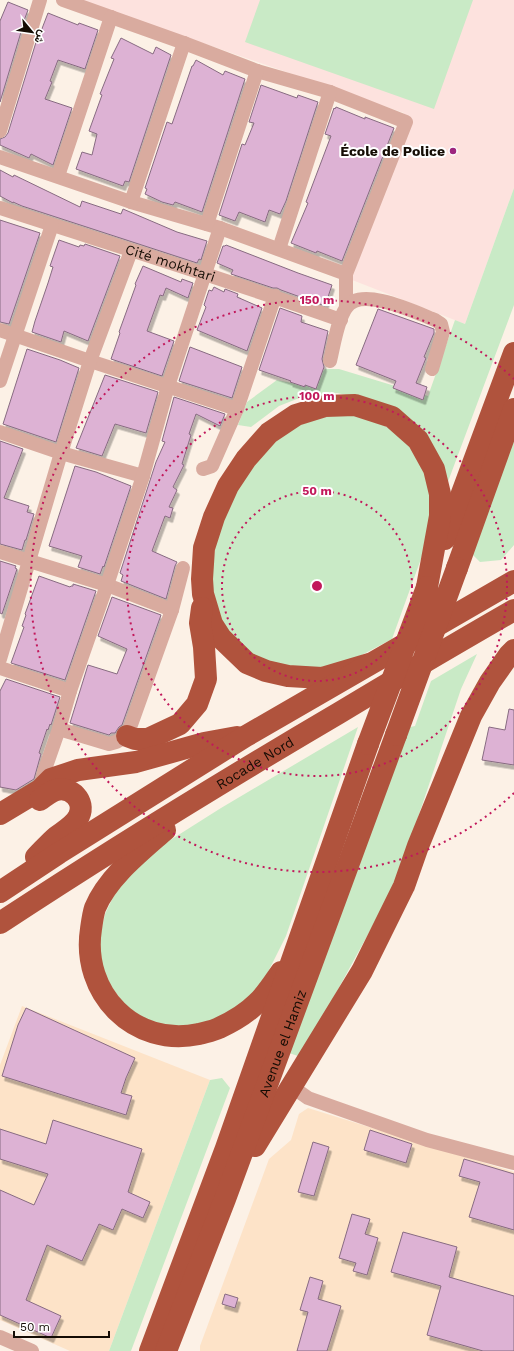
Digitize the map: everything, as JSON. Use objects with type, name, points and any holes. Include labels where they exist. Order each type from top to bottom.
[{"type":"highway","points":[[150,1351],[226,1148],[368,744],[514,353]]},
{"type":"highway","points":[[127,736],[135,739],[148,739],[180,724],[197,704],[206,679],[204,647],[200,623],[203,594],[202,579],[204,548],[214,517],[228,486],[246,459],[269,433],[296,415],[325,406],[355,405],[392,417],[418,440],[434,469],[440,494],[440,516],[427,587]]},
{"type":"highway","name":"Avenue el Hamiz","points":[[166,1351],[225,1199],[514,409]]},
{"type":"highway","name":"Rocade Nord","points":[[2,890],[246,736],[514,581]]},
{"type":"highway","points":[[203,594],[212,624],[221,638],[247,663],[266,671],[288,676],[322,678],[369,664]]},
{"type":"highway","name":"Rocade Nord","points":[[0,923],[69,877],[218,784],[514,610]]},
{"type":"highway","points":[[225,1199],[291,1086],[362,971],[390,918],[471,716],[490,682],[514,650]]},
{"type":"highway","points":[[0,814],[40,790],[51,779],[78,770],[136,762],[210,742],[246,736]]},
{"type":"highway","points":[[218,784],[131,860],[105,889],[94,909],[90,934],[90,953],[93,971],[98,986],[107,1000],[126,1019],[160,1035],[188,1036],[218,1029],[258,1003],[292,959]]},
{"type":"highway","points":[[0,828],[56,790],[66,790],[71,792],[79,800],[81,811],[76,821],[50,843],[2,890]]},
{"type":"street","points":[[0,131],[40,0]]},
{"type":"street","points":[[63,0],[257,72],[330,92],[406,122],[346,274],[343,313],[330,361]]},
{"type":"street","points":[[58,176],[111,17]]},
{"type":"street","points":[[131,202],[184,44]]},
{"type":"street","points":[[40,790],[44,772],[70,691],[143,476],[168,386],[206,273],[213,226],[257,72]]},
{"type":"street","points":[[279,250],[330,92]]},
{"type":"street","points":[[0,157],[131,202],[213,226],[346,274]]},
{"type":"street","name":"Cité mokhtari","points":[[0,208],[275,296],[343,313]]},
{"type":"street","points":[[0,381],[52,225]]},
{"type":"street","points":[[0,659],[90,361],[131,251]]},
{"type":"street","points":[[204,470],[212,466],[237,409],[275,296]]},
{"type":"street","points":[[343,313],[352,301],[362,299],[388,302],[435,320],[441,324],[443,332],[432,369]]},
{"type":"street","points":[[0,330],[237,409]]},
{"type":"street","points":[[0,432],[61,453],[143,476]]},
{"type":"street","points":[[0,552],[107,585],[172,610]]},
{"type":"street","points":[[59,729],[109,744],[127,736],[172,610],[183,568]]},
{"type":"street","points":[[0,668],[70,691]]},
{"type":"street","points":[[291,1086],[308,1098],[420,1137],[514,1163]]},
{"type":"street","points":[[0,1336],[32,1351]]},
{"type":"shaded area","name":"École de Police","points":[[79,0],[514,0],[514,188],[465,324],[347,278],[404,113]]},
{"type":"shaded area","points":[[22,1006],[210,1080],[109,1351],[70,1351],[0,1320],[0,1065]]},
{"type":"shaded area","points":[[308,1108],[514,1172],[514,1351],[200,1351],[200,1346],[269,1159],[291,1140],[299,1114]]},
{"type":"green space","points":[[260,0],[473,0],[434,109],[245,42]]},
{"type":"green space","points":[[514,188],[514,305],[446,487],[371,400],[337,393],[302,397],[279,406],[251,427],[238,425],[247,402],[277,380],[303,384],[319,375],[325,369],[339,369],[428,396],[455,320],[465,324]]},
{"type":"green space","points":[[347,414],[369,418],[397,432],[419,457],[430,483],[431,512],[426,545],[392,639],[341,666],[331,669],[265,665],[231,637],[212,601],[210,583],[218,527],[235,491],[273,441],[301,422],[323,415]]},
{"type":"green space","points":[[514,433],[514,545],[501,560],[480,562],[471,553]]},
{"type":"green space","points":[[477,654],[461,689],[396,883],[301,1057],[289,1053],[410,727],[415,726],[431,681]]},
{"type":"green space","points":[[358,727],[286,936],[267,974],[248,1002],[224,1020],[178,1030],[132,1014],[101,973],[98,945],[105,914],[120,883],[153,851],[221,808]]},
{"type":"green space","points":[[222,1078],[230,1088],[131,1351],[109,1351],[210,1080]]},
{"type":"building","points":[[8,2],[28,10],[20,31],[21,32],[0,102],[0,21]]},
{"type":"building","points":[[48,13],[78,25],[79,23],[98,30],[85,69],[58,60],[50,81],[52,82],[45,99],[72,108],[53,165],[31,154],[29,158],[0,145],[0,139],[5,137],[8,133],[37,39]]},
{"type":"building","points":[[121,38],[153,54],[156,47],[171,55],[129,182],[125,181],[123,186],[76,169],[82,152],[92,155],[97,134],[89,131],[102,95],[100,94],[114,59],[111,58]]},
{"type":"building","points":[[196,60],[223,75],[225,71],[245,79],[202,212],[175,202],[173,205],[162,202],[145,194],[147,189],[145,188],[167,122],[172,124],[192,66]]},
{"type":"building","points":[[261,85],[297,98],[298,95],[318,102],[286,201],[280,214],[269,210],[265,222],[239,212],[235,221],[219,215],[242,144],[245,145],[254,123],[249,122]]},
{"type":"building","points":[[336,107],[365,119],[365,117],[394,128],[342,261],[291,243],[308,203],[306,202],[331,136],[325,134],[334,108],[335,109]]},
{"type":"building","points":[[0,170],[13,177],[14,175],[80,207],[82,201],[121,214],[123,209],[177,232],[207,241],[201,260],[199,259],[197,263],[13,203],[0,196]]},
{"type":"building","points":[[0,220],[40,233],[9,324],[0,322]]},
{"type":"building","points":[[59,240],[79,247],[80,245],[84,246],[85,244],[120,256],[88,341],[64,331],[61,342],[32,332],[53,267],[50,266]]},
{"type":"building","points":[[226,245],[332,285],[325,306],[277,288],[231,274],[233,270],[217,263],[223,246]]},
{"type":"building","points":[[143,266],[181,282],[182,279],[193,283],[188,298],[166,288],[163,296],[160,295],[147,331],[174,341],[162,376],[111,359],[136,285],[135,284]]},
{"type":"building","points":[[214,287],[224,292],[225,289],[238,294],[237,297],[262,308],[247,351],[197,330],[206,307],[204,305],[209,290],[212,291]]},
{"type":"building","points":[[280,308],[302,316],[301,322],[328,331],[322,359],[324,367],[316,389],[290,382],[291,381],[259,370]]},
{"type":"building","points":[[378,309],[434,329],[434,333],[424,357],[426,358],[416,383],[427,387],[423,400],[393,388],[396,381],[356,365]]},
{"type":"building","points":[[190,347],[242,367],[232,398],[179,381]]},
{"type":"building","points":[[27,349],[79,368],[56,442],[3,424]]},
{"type":"building","points":[[105,375],[158,392],[146,433],[115,424],[102,456],[76,448]]},
{"type":"building","points":[[174,397],[225,414],[220,426],[196,414],[189,434],[191,435],[182,464],[184,465],[173,487],[177,490],[169,507],[173,508],[170,518],[165,516],[152,551],[177,562],[166,599],[121,581],[123,575],[120,573],[156,462],[165,442],[162,441]]},
{"type":"building","points":[[0,441],[23,449],[4,498],[29,506],[27,512],[34,514],[22,550],[0,544]]},
{"type":"building","points":[[75,466],[96,472],[131,486],[104,567],[103,566],[100,574],[78,567],[82,556],[49,546]]},
{"type":"building","points":[[0,561],[16,566],[15,568],[17,569],[2,614],[0,613]]},
{"type":"building","points":[[39,576],[70,587],[73,586],[73,584],[96,591],[65,680],[11,663],[24,627],[22,626],[26,615],[25,614]]},
{"type":"building","points":[[112,597],[161,615],[122,725],[115,733],[111,733],[109,735],[70,723],[88,665],[117,674],[127,649],[98,636]]},
{"type":"building","points":[[6,679],[60,697],[51,725],[50,724],[48,730],[47,729],[39,753],[41,754],[34,779],[16,790],[0,787],[0,691]]},
{"type":"building","points":[[509,709],[514,710],[514,765],[482,760],[489,727],[505,730]]},
{"type":"building","points":[[26,1008],[135,1058],[121,1093],[132,1096],[126,1115],[2,1076],[18,1025]]},
{"type":"building","points":[[53,1120],[142,1149],[128,1192],[150,1202],[143,1218],[122,1209],[113,1230],[99,1224],[82,1261],[47,1245],[26,1300],[61,1316],[51,1338],[0,1315],[0,1190],[34,1205],[48,1174],[0,1159],[0,1129],[46,1144]]},
{"type":"building","points":[[370,1130],[412,1144],[406,1163],[364,1150]]},
{"type":"building","points":[[313,1142],[329,1147],[314,1196],[298,1192]]},
{"type":"building","points":[[464,1159],[514,1174],[514,1230],[469,1217],[480,1182],[459,1176]]},
{"type":"building","points":[[352,1214],[370,1219],[365,1234],[378,1238],[367,1275],[353,1271],[356,1263],[339,1258]]},
{"type":"building","points":[[403,1232],[457,1247],[449,1277],[514,1296],[514,1351],[483,1351],[427,1335],[441,1286],[391,1272]]},
{"type":"building","points":[[310,1277],[323,1281],[318,1299],[341,1306],[327,1351],[297,1351],[308,1312],[300,1310]]},
{"type":"building","points":[[225,1294],[238,1298],[235,1308],[222,1304]]},
{"type":"place","name":"École de Police","points":[[453,151]]}]
